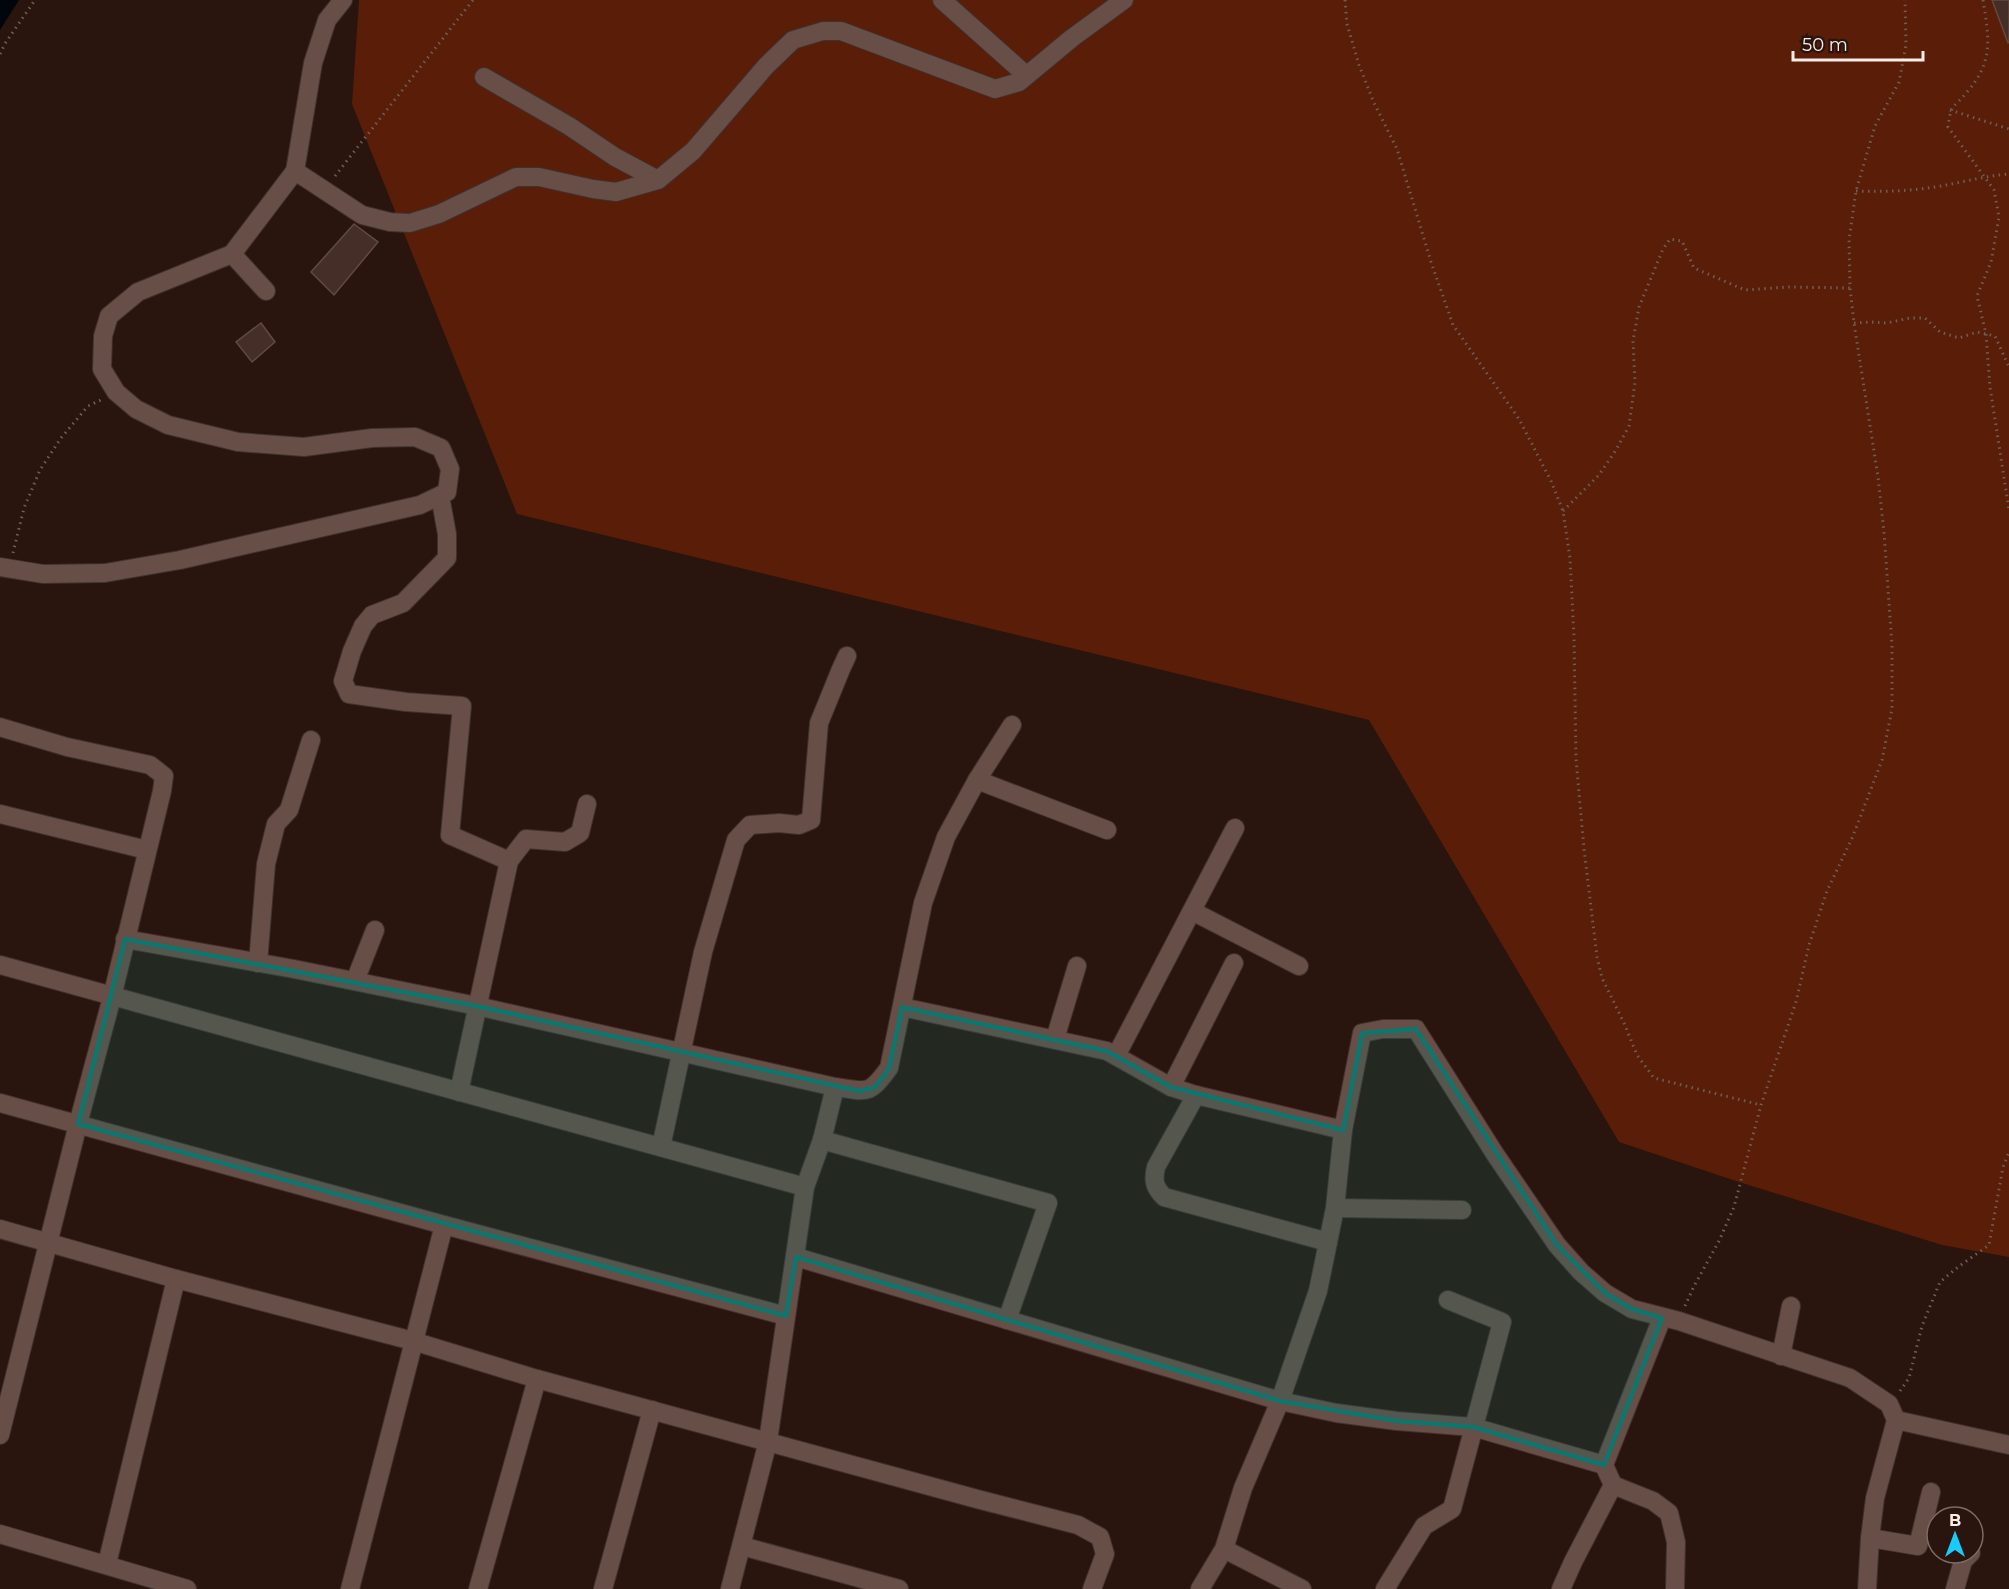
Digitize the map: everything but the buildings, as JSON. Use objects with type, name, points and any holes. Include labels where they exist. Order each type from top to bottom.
[{"type":"street","points":[[6,568],[43,574],[105,573],[180,560],[420,505],[447,492],[450,469],[441,448],[415,437],[372,438],[303,447],[238,442],[168,425],[136,409],[116,392],[102,369],[103,336],[109,316],[138,292],[232,254],[295,171],[313,63],[327,20],[343,0]]},
{"type":"street","points":[[942,0],[1026,75]]},
{"type":"street","points":[[295,171],[362,215],[390,222],[410,223],[439,214],[516,177],[539,177],[616,192],[658,180],[693,151],[766,66],[793,40],[824,31],[841,31],[995,89],[1019,82],[1071,38],[1124,0]]},
{"type":"street","points":[[484,77],[569,126],[615,157],[658,180]]},
{"type":"street","points":[[232,254],[266,291]]},
{"type":"street","points":[[440,496],[447,534],[447,558],[403,603],[372,615],[363,626],[352,651],[343,681],[349,694],[406,702],[462,706],[450,835],[509,861]]},
{"type":"street","points":[[661,1147],[703,952],[736,840],[750,825],[779,823],[799,825],[811,820],[819,723],[847,656]]},
{"type":"street","points":[[125,939],[477,1006],[860,1091],[875,1087],[889,1068],[923,903],[946,837],[976,780],[1012,725]]},
{"type":"street","points":[[0,727],[67,747],[150,765],[164,776],[112,997],[0,1435]]},
{"type":"street","points":[[258,963],[266,864],[276,824],[289,810],[311,740]]},
{"type":"street","points":[[976,780],[1107,830]]},
{"type":"street","points":[[459,1092],[509,861],[526,839],[565,842],[580,833],[587,804]]},
{"type":"street","points":[[0,814],[147,850]]},
{"type":"street","points":[[1116,1056],[1235,828]]},
{"type":"street","points":[[1192,911],[1299,966]]},
{"type":"street","points":[[355,981],[375,930]]},
{"type":"street","points":[[1171,1087],[1234,963]]},
{"type":"street","points":[[0,965],[805,1187]]},
{"type":"street","points":[[1055,1039],[1077,966]]},
{"type":"street","points":[[902,1007],[1107,1051],[1171,1087],[1343,1130]]},
{"type":"street","points":[[1200,1589],[1224,1549],[1243,1488],[1280,1401],[1318,1292],[1335,1208],[1343,1130],[1362,1033],[1383,1029],[1416,1029],[1495,1154],[1557,1245],[1581,1272],[1605,1293],[1632,1309],[1850,1378],[1893,1412],[2009,1445]]},
{"type":"street","points":[[730,1589],[768,1441],[805,1187],[822,1140],[835,1087]]},
{"type":"street","points":[[1196,1095],[1156,1167],[1154,1179],[1156,1189],[1164,1197],[1328,1242]]},
{"type":"street","points":[[0,1103],[444,1226],[786,1316]]},
{"type":"street","points":[[822,1140],[1048,1203],[1007,1320]]},
{"type":"street","points":[[1335,1208],[1462,1210]]},
{"type":"street","points":[[350,1589],[444,1226]]},
{"type":"street","points":[[0,1229],[176,1279],[413,1341],[537,1379],[1078,1525],[1100,1537],[1106,1554],[1092,1589]]},
{"type":"street","points":[[796,1257],[1280,1401],[1336,1413],[1387,1420],[1473,1427],[1604,1464]]},
{"type":"street","points":[[107,1564],[176,1279]]},
{"type":"street","points":[[1385,1589],[1424,1526],[1452,1509],[1502,1322],[1448,1300]]},
{"type":"street","points":[[1781,1356],[1791,1306]]},
{"type":"street","points":[[1670,1320],[1604,1464],[1613,1485],[1653,1501],[1669,1514],[1676,1542],[1675,1589]]},
{"type":"street","points":[[478,1589],[537,1379]]},
{"type":"street","points":[[603,1589],[652,1410]]},
{"type":"street","points":[[1867,1589],[1875,1498],[1893,1412]]},
{"type":"street","points":[[1561,1589],[1613,1485]]},
{"type":"street","points":[[1870,1538],[1918,1546],[1931,1492]]},
{"type":"street","points":[[0,1534],[186,1589]]},
{"type":"street","points":[[742,1546],[899,1589]]},
{"type":"street","points":[[1224,1549],[1302,1589]]},
{"type":"street","points":[[1955,1589],[1962,1565]]},
{"type":"path","points":[[0,54],[35,0]]},
{"type":"path","points":[[324,189],[473,0]]},
{"type":"path","points":[[1346,0],[1347,24],[1359,65],[1374,103],[1397,149],[1431,262],[1453,325],[1519,419],[1551,481],[1563,511],[1570,558],[1576,759],[1584,849],[1602,978],[1624,1023],[1636,1055],[1654,1078],[1761,1104]]},
{"type":"path","points":[[1670,1320],[1694,1286],[1719,1241],[1734,1207],[1761,1104],[1796,1002],[1809,945],[1827,891],[1882,760],[1892,709],[1892,645],[1884,532],[1878,477],[1854,323],[1850,288],[1849,240],[1856,191],[1875,126],[1899,82],[1906,45],[1905,0]]},
{"type":"path","points":[[1983,0],[1989,34],[1986,64],[1968,92],[1950,110],[1948,127],[1994,190],[1999,217],[1991,262],[1977,296],[1986,334],[1990,387],[2009,510]]},
{"type":"path","points":[[1950,110],[2009,129]]},
{"type":"path","points":[[1856,191],[1886,192],[1935,187],[2009,174]]},
{"type":"path","points":[[1563,511],[1599,474],[1629,426],[1635,382],[1633,341],[1639,307],[1663,249],[1670,239],[1682,241],[1694,268],[1745,290],[1788,287],[1850,288]]},
{"type":"path","points":[[1854,323],[1887,323],[1910,318],[1925,318],[1940,332],[1959,338],[1977,332],[1995,336],[2009,367]]},
{"type":"path","points":[[6,568],[24,508],[40,470],[61,438],[88,406],[116,392]]},
{"type":"path","points":[[1893,1412],[1909,1378],[1922,1326],[1940,1282],[1989,1245],[2003,1167],[2009,1152]]},
{"type":"highlighted area","points":[[125,939],[477,1006],[860,1091],[875,1087],[889,1068],[902,1007],[1107,1051],[1171,1087],[1343,1130],[1362,1033],[1416,1029],[1557,1245],[1605,1293],[1632,1309],[1662,1318],[1604,1465],[1473,1427],[1397,1421],[1280,1401],[796,1257],[786,1316],[78,1124]]},
{"type":"shaded area","points":[[0,0],[19,0],[0,30]]},
{"type":"shaded area","points":[[359,0],[2009,0],[2009,1257],[1942,1245],[1619,1142],[1369,720],[517,514],[352,104]]}]
